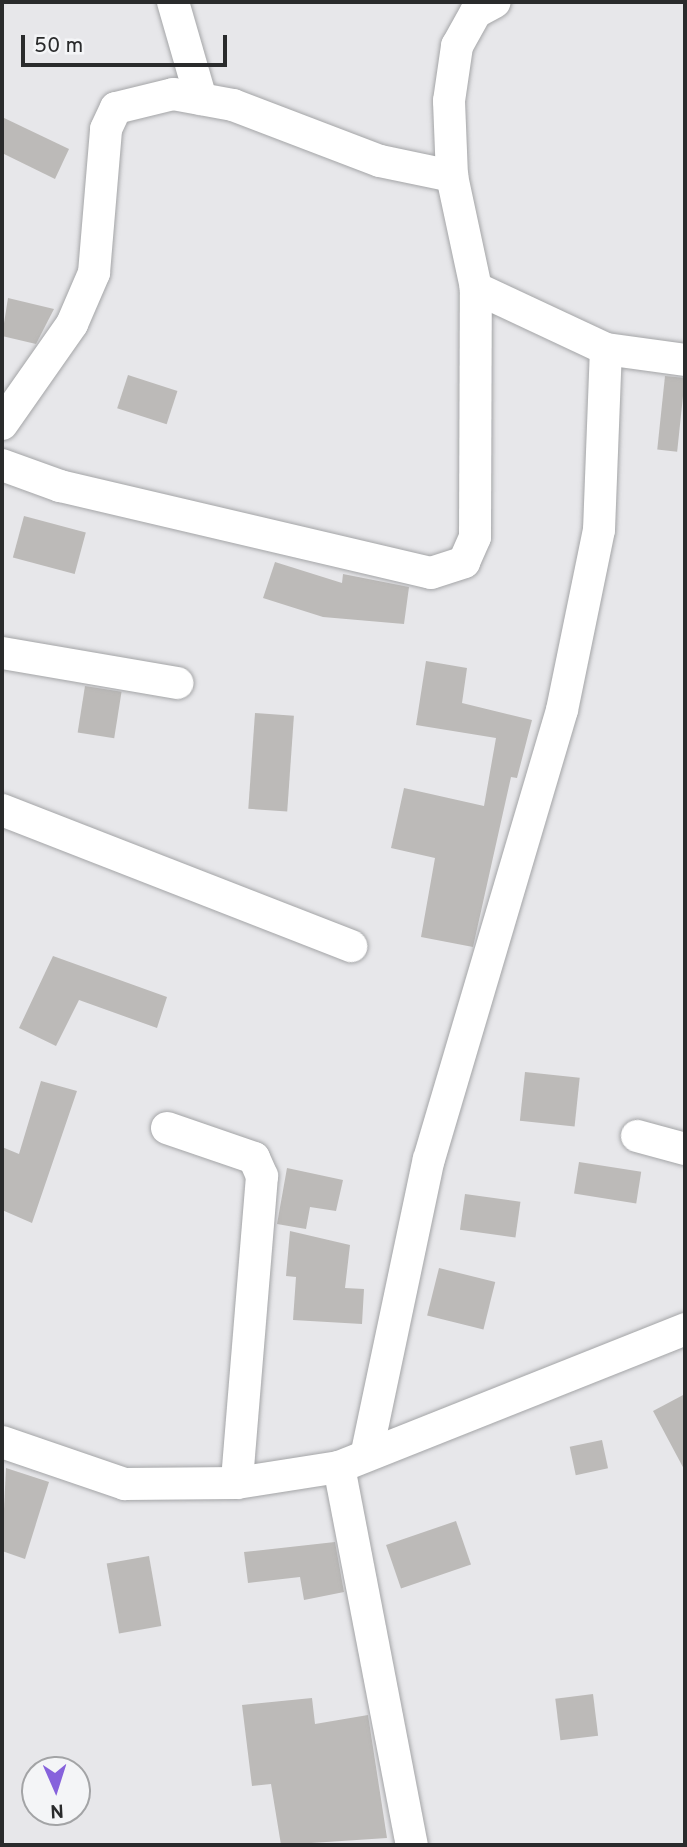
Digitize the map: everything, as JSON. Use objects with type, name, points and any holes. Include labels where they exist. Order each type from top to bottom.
[{"type":"street","points":[[173,2],[201,99]]},
{"type":"street","points":[[2,464],[60,486],[431,573],[464,562],[475,537],[476,288],[452,176],[449,101],[457,46],[476,12],[495,2]]},
{"type":"street","points":[[2,424],[72,324],[94,273],[106,129],[116,108],[173,94],[233,105],[380,161],[452,176]]},
{"type":"street","points":[[476,288],[606,349],[685,360]]},
{"type":"street","points":[[367,1452],[429,1159],[562,710],[599,530],[606,349]]},
{"type":"street","points":[[2,653],[177,683]]},
{"type":"street","points":[[2,810],[351,946]]},
{"type":"street","points":[[167,1128],[254,1158],[262,1176],[237,1483]]},
{"type":"street","points":[[637,1136],[685,1149]]},
{"type":"street","points":[[2,1442],[125,1484],[237,1483],[339,1467],[367,1452],[685,1329]]},
{"type":"street","points":[[339,1467],[412,1845]]},
{"type":"building","points":[[2,117],[69,149],[55,179],[2,153]]},
{"type":"building","points":[[8,298],[54,309],[36,344],[2,336]]},
{"type":"building","points":[[128,375],[177,391],[167,424],[117,408]]},
{"type":"building","points":[[665,376],[685,378],[677,452],[657,450]]},
{"type":"building","points":[[24,516],[86,533],[75,574],[13,558]]},
{"type":"building","points":[[275,562],[342,583],[343,574],[409,587],[404,624],[323,617],[263,598]]},
{"type":"building","points":[[426,661],[467,668],[462,703],[532,720],[517,778],[511,777],[473,947],[421,937],[435,858],[391,848],[404,788],[484,806],[496,738],[416,725]]},
{"type":"building","points":[[85,686],[122,692],[114,738],[78,732]]},
{"type":"building","points":[[255,713],[294,716],[287,811],[248,809]]},
{"type":"building","points":[[53,956],[167,997],[157,1028],[79,1000],[56,1046],[19,1028]]},
{"type":"building","points":[[525,1072],[580,1078],[575,1126],[520,1121]]},
{"type":"building","points":[[41,1081],[77,1091],[32,1223],[2,1210],[2,1147],[19,1154]]},
{"type":"building","points":[[579,1162],[641,1172],[636,1203],[574,1194]]},
{"type":"building","points":[[287,1168],[343,1180],[336,1211],[310,1207],[306,1229],[277,1224]]},
{"type":"building","points":[[465,1194],[520,1202],[515,1237],[460,1230]]},
{"type":"building","points":[[290,1231],[350,1245],[345,1288],[364,1289],[362,1324],[293,1320],[296,1277],[286,1276]]},
{"type":"building","points":[[439,1268],[495,1282],[483,1330],[427,1316]]},
{"type":"building","points":[[685,1394],[685,1471],[653,1411]]},
{"type":"building","points":[[602,1440],[608,1468],[576,1475],[570,1447]]},
{"type":"building","points":[[6,1468],[49,1482],[25,1559],[2,1551]]},
{"type":"building","points":[[456,1521],[471,1564],[401,1589],[386,1545]]},
{"type":"building","points":[[335,1542],[344,1592],[304,1600],[300,1577],[248,1583],[244,1552]]},
{"type":"building","points":[[149,1556],[161,1626],[119,1633],[107,1563]]},
{"type":"building","points":[[593,1694],[598,1736],[560,1740],[555,1699]]},
{"type":"building","points":[[312,1698],[315,1724],[368,1715],[387,1838],[281,1845],[271,1784],[252,1786],[242,1705]]}]
